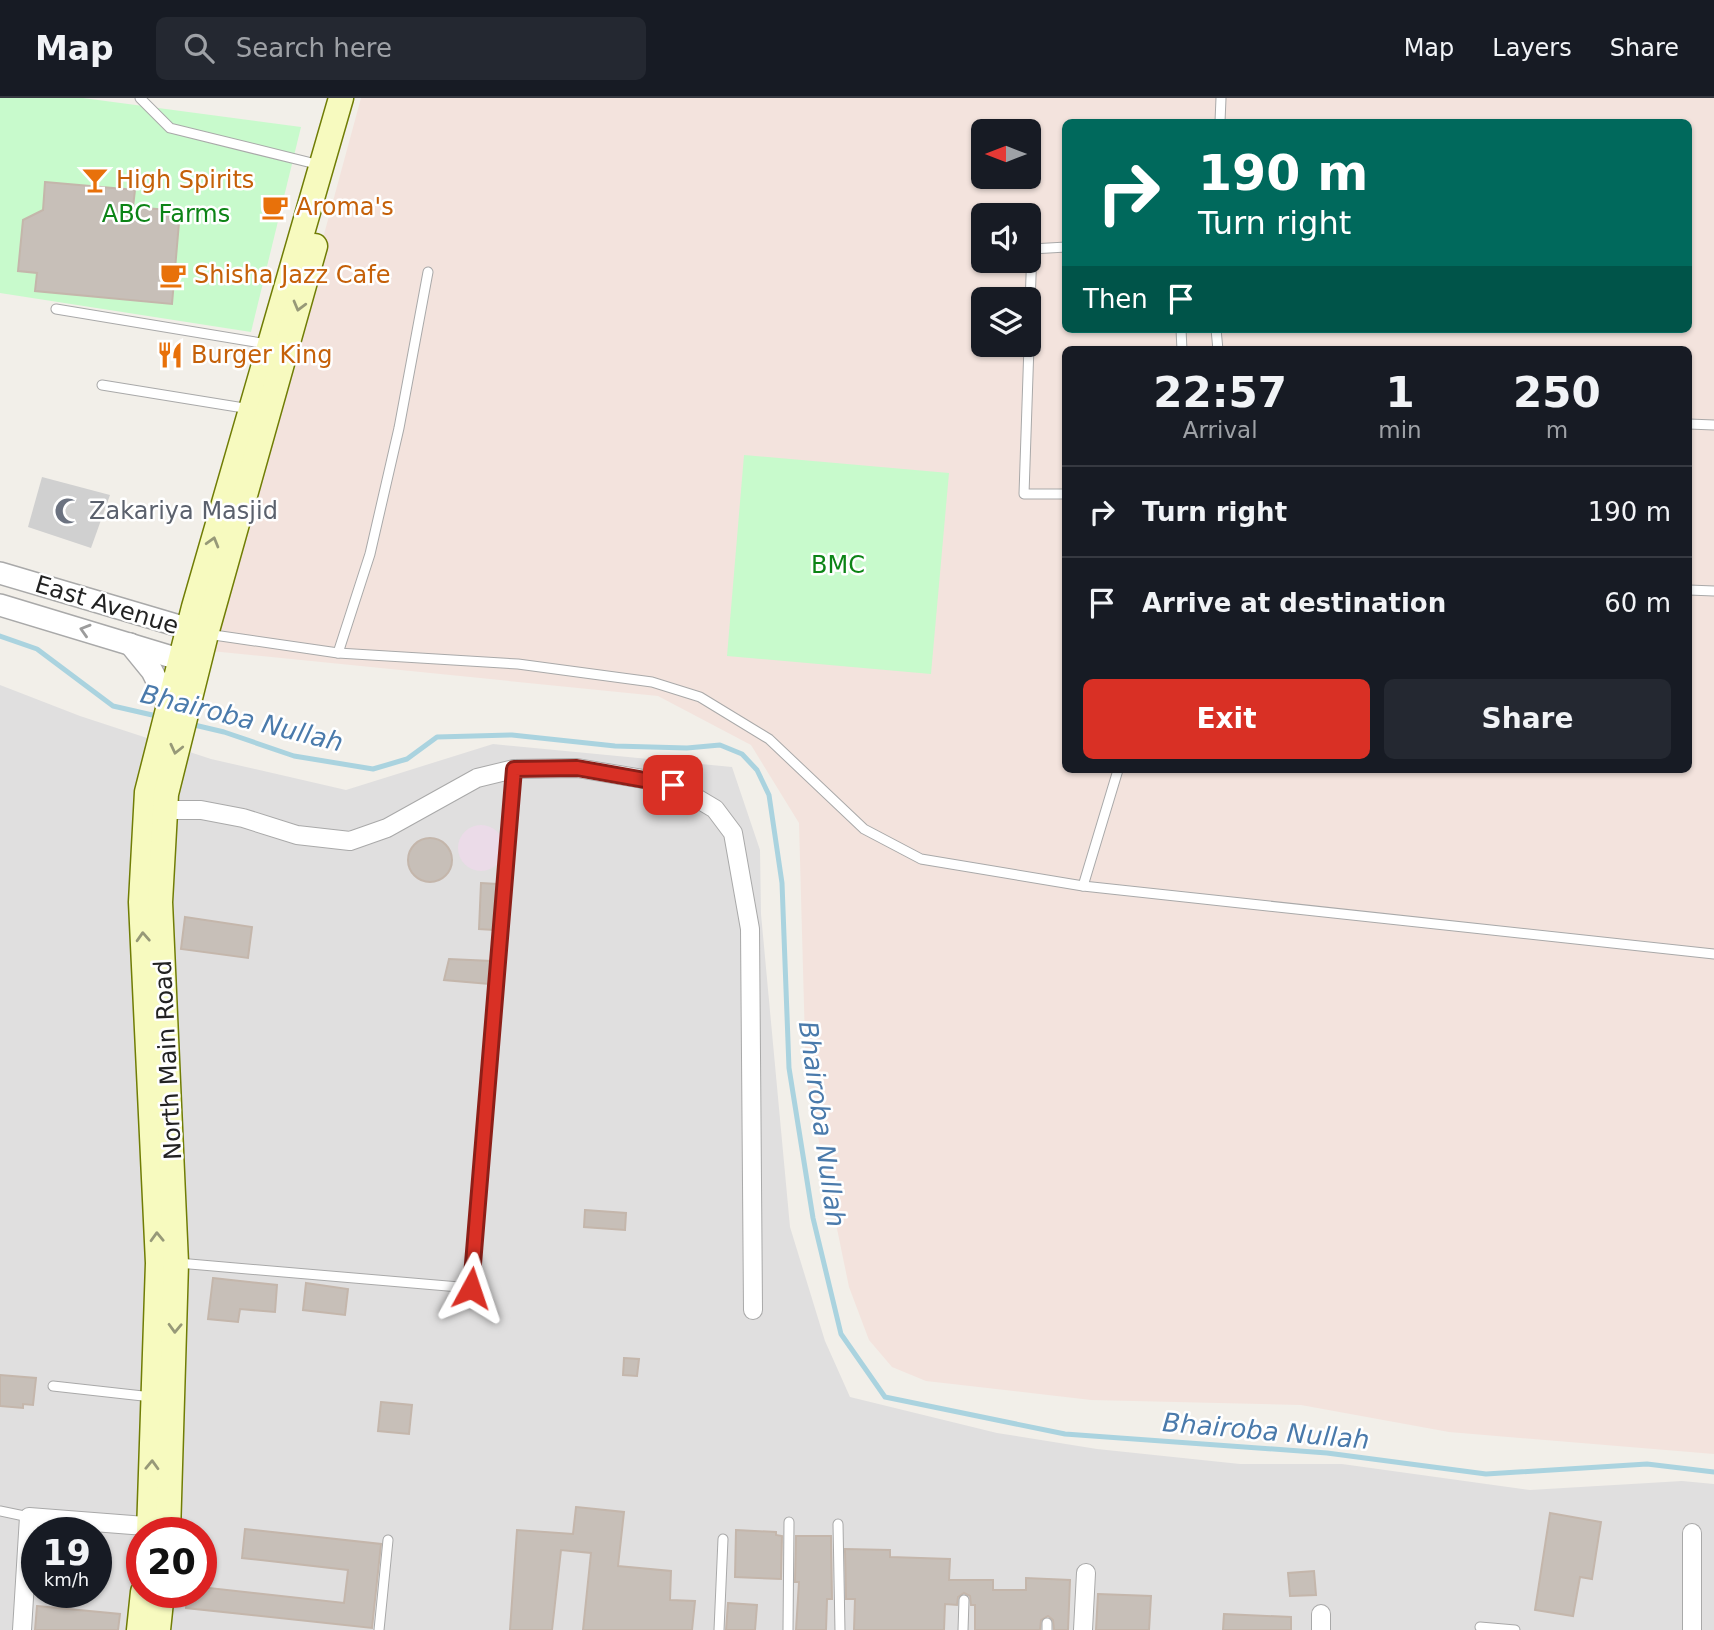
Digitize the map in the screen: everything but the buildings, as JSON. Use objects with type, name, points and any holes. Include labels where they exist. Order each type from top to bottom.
[{"type":"main road","points":[[196,623],[269,344],[341,98]]},
{"type":"main road","name":"North Main Road","points":[[159,1517],[154,1397],[158,1263],[141,902],[174,706],[189,662],[196,623],[218,594],[356,98]]},
{"type":"main road","name":"North Main Road","points":[[159,799],[160,902],[176,1263],[160,1517]]},
{"type":"main road","points":[[139,1630],[141,1608]]},
{"type":"main road","points":[[158,1630],[160,1608]]},
{"type":"street","name":"East Avenue","points":[[4,574],[196,623]]},
{"type":"street","name":"East Avenue","points":[[0,605],[189,662]]},
{"type":"street","name":"East Avenue","points":[[130,644],[152,671],[174,706]]},
{"type":"street","points":[[159,799],[243,818],[297,835],[350,841],[387,828],[477,778],[514,769],[577,768],[673,785],[715,809],[733,833],[750,929],[753,1310]]},
{"type":"street","points":[[1692,1533],[1692,1630]]},
{"type":"street","points":[[1083,1630],[1086,1573]]},
{"type":"street","points":[[22,1630],[23,1608]]},
{"type":"lane","points":[[140,98],[170,128],[322,165]]},
{"type":"lane","points":[[1220,119],[1221,98]]},
{"type":"lane","points":[[1031,287],[1032,249],[1062,247]]},
{"type":"lane","points":[[338,653],[370,554],[399,428],[428,272]]},
{"type":"lane","points":[[56,309],[269,344]]},
{"type":"lane","points":[[1029,357],[1024,494],[1062,494]]},
{"type":"lane","points":[[102,385],[252,409]]},
{"type":"lane","points":[[1692,424],[1714,425]]},
{"type":"lane","points":[[1692,590],[1714,591]]},
{"type":"lane","points":[[196,623],[338,653],[518,664],[652,682],[700,697],[769,739],[864,829],[921,859],[1083,886],[1714,954]]},
{"type":"lane","points":[[176,1263],[471,1288],[514,769]]},
{"type":"lane","points":[[1083,886],[1117,773]]},
{"type":"lane","points":[[53,1385],[154,1397]]},
{"type":"lane","points":[[0,1511],[29,1517]]},
{"type":"lane","points":[[788,1630],[789,1522]]},
{"type":"lane","points":[[838,1524],[840,1630]]},
{"type":"lane","points":[[719,1630],[723,1539]]},
{"type":"lane","points":[[379,1630],[388,1540]]},
{"type":"lane","points":[[963,1630],[964,1600]]},
{"type":"lane","points":[[1480,1627],[1515,1630]]},
{"type":"shaded area","points":[[361,98],[1714,98],[1714,1454],[1449,1432],[1301,1405],[1091,1400],[926,1381],[892,1367],[869,1340],[849,1287],[806,1078],[799,823],[751,745],[658,696],[211,651]]},
{"type":"shaded area","name":"Zakariya Masjid","points":[[42,477],[110,495],[91,548],[28,527]]},
{"type":"shaded area","points":[[0,685],[80,716],[211,759],[346,790],[493,744],[732,767],[760,850],[761,914],[790,1227],[825,1341],[850,1397],[997,1433],[1097,1449],[1240,1464],[1342,1464],[1530,1490],[1682,1481],[1714,1484],[1714,1630],[0,1630]]},
{"type":"shaded area","points":[[481,825],[497,832],[504,848],[497,864],[481,871],[465,864],[458,848],[465,832]]},
{"type":"green space","name":"ABC Farms","points":[[0,98],[83,98],[301,127],[251,332],[0,293]]},
{"type":"green space","name":"BMC","points":[[744,455],[949,473],[931,674],[727,656]]},
{"type":"waterway","name":"Bhairoba Nullah","points":[[0,636],[37,649],[113,706],[161,717]]},
{"type":"waterway","name":"Bhairoba Nullah","points":[[190,724],[224,732],[294,756],[373,769],[407,759],[437,737],[512,735],[615,746],[687,748],[720,745],[742,754],[757,770],[769,795],[782,883],[789,1068],[813,1218],[841,1334],[885,1397],[1065,1434],[1327,1453],[1486,1474],[1647,1464],[1714,1472]]},
{"type":"place","name":"High Spirits","points":[[95,180]]},
{"type":"place","name":"Aroma's","points":[[275,207]]},
{"type":"place","name":"Shisha Jazz Cafe","points":[[173,275]]},
{"type":"place","name":"Burger King","points":[[170,355]]},
{"type":"place","name":"Zakariya Masjid","points":[[68,511]]},
{"type":"route","points":[[471,1288],[514,769],[577,768],[673,785]]}]
